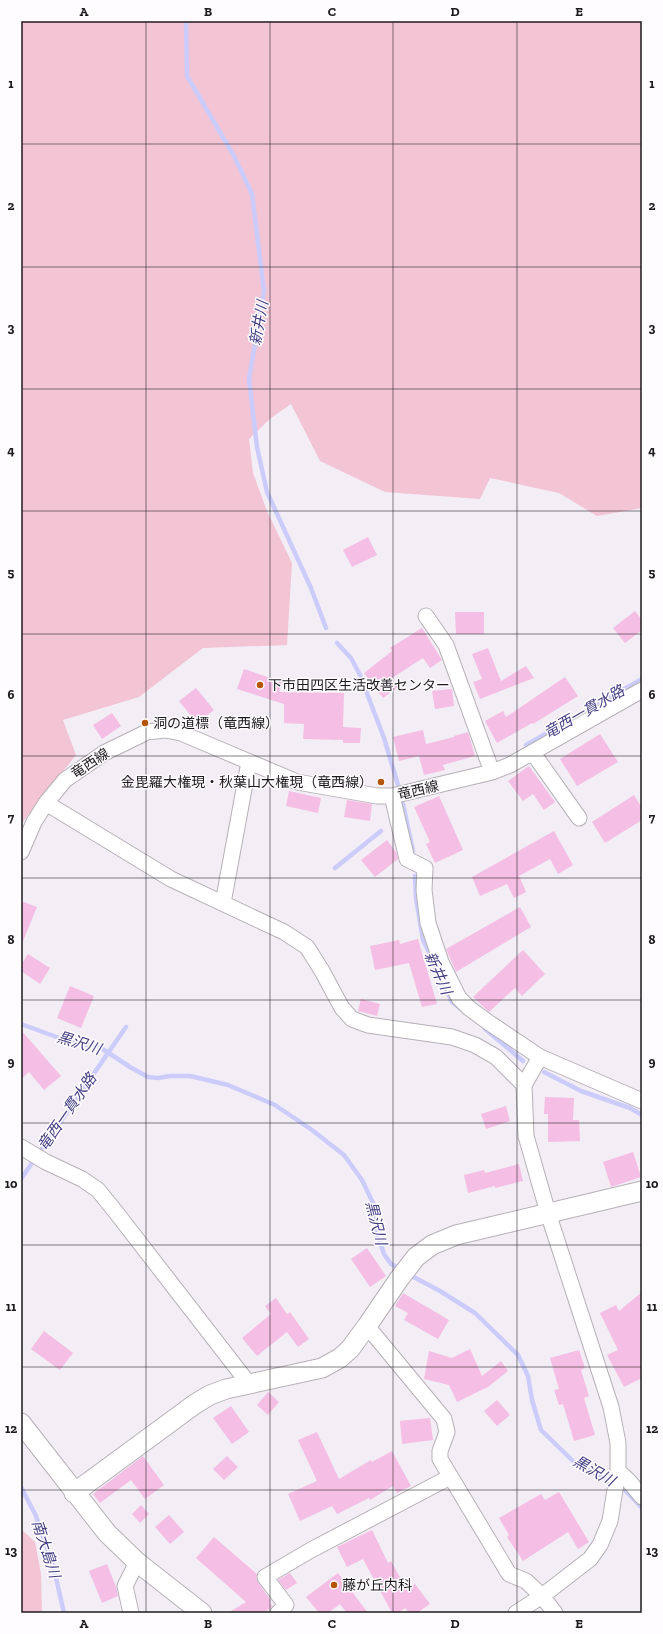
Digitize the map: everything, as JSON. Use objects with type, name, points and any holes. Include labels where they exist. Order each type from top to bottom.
[{"type":"street","points":[[426,616],[446,645],[492,772]]},
{"type":"street","name":"竜西線","points":[[21,852],[34,822],[46,803],[65,780],[104,753],[147,732],[165,730],[181,733],[297,782],[315,787],[377,796],[392,796],[492,772],[533,753],[642,690]]},
{"type":"street","points":[[533,753],[579,818]]},
{"type":"street","points":[[223,903],[249,762]]},
{"type":"street","points":[[392,796],[407,859],[425,868],[424,890],[428,923],[441,962],[459,998],[482,1018],[540,1057],[642,1101]]},
{"type":"street","points":[[46,803],[171,879],[284,932],[307,948],[322,971],[342,1008],[352,1019],[368,1025],[452,1037],[475,1045],[496,1057],[524,1085]]},
{"type":"street","points":[[516,1613],[542,1596],[590,1559],[600,1545],[610,1521],[618,1471],[618,1443],[611,1408],[548,1213],[526,1136],[524,1085],[540,1057]]},
{"type":"street","points":[[24,1149],[46,1162],[82,1179],[98,1190],[249,1384]]},
{"type":"street","points":[[74,1493],[195,1404],[210,1395],[249,1384],[322,1368],[340,1358],[350,1349],[411,1263],[416,1257],[432,1245],[456,1235],[642,1191]]},
{"type":"street","points":[[367,1326],[444,1419],[446,1432],[440,1451],[440,1459],[508,1574],[526,1581],[542,1596],[555,1613]]},
{"type":"street","points":[[21,1423],[74,1493],[107,1533],[137,1562],[202,1613]]},
{"type":"street","points":[[618,1471],[642,1496]]},
{"type":"street","points":[[278,1613],[286,1605],[265,1577],[311,1550],[450,1477]]},
{"type":"street","points":[[131,1613],[125,1586],[137,1562]]},
{"type":"shaded area","points":[[21,21],[642,21],[642,508],[597,516],[559,493],[490,478],[480,499],[385,492],[320,461],[291,404],[271,418],[249,439],[253,473],[267,511],[292,563],[287,645],[203,648],[139,697],[63,720],[76,755],[21,824]]},
{"type":"shaded area","points":[[21,1529],[35,1542],[41,1574],[42,1613],[21,1613]]},
{"type":"building","points":[[368,537],[377,555],[352,567],[343,550]]},
{"type":"building","points":[[635,611],[642,620],[642,630],[625,643],[613,628]]},
{"type":"building","points":[[455,612],[484,612],[484,634],[456,634]]},
{"type":"building","points":[[422,628],[442,660],[430,668],[423,658],[392,678],[398,687],[383,698],[364,673],[392,651],[390,648]]},
{"type":"building","points":[[488,648],[501,681],[526,666],[534,678],[480,699],[473,682],[482,679],[472,654]]},
{"type":"building","points":[[244,669],[282,682],[279,692],[344,693],[343,727],[361,728],[360,743],[343,743],[343,740],[303,739],[304,724],[284,723],[284,704],[237,689]]},
{"type":"building","points":[[565,677],[578,696],[533,724],[532,723],[497,743],[485,721],[503,711],[506,717]]},
{"type":"building","points":[[196,688],[214,710],[197,723],[179,701]]},
{"type":"building","points":[[452,689],[454,706],[435,709],[432,691]]},
{"type":"building","points":[[112,713],[121,726],[102,739],[93,725]]},
{"type":"building","points":[[423,730],[426,744],[468,732],[475,756],[443,765],[445,770],[424,775],[419,756],[399,761],[393,737]]},
{"type":"building","points":[[600,734],[618,762],[577,786],[560,759]]},
{"type":"building","points":[[529,766],[555,802],[544,810],[533,794],[523,801],[508,781]]},
{"type":"building","points":[[289,791],[321,798],[318,813],[286,806]]},
{"type":"building","points":[[634,795],[642,808],[642,820],[605,843],[592,822]]},
{"type":"building","points":[[439,796],[463,850],[435,863],[426,844],[430,842],[414,807]]},
{"type":"building","points":[[347,800],[372,804],[370,821],[344,817]]},
{"type":"building","points":[[554,831],[573,865],[558,874],[550,859],[519,876],[526,892],[514,898],[507,884],[480,896],[472,877]]},
{"type":"building","points":[[387,840],[396,852],[398,859],[375,877],[361,860]]},
{"type":"building","points":[[21,901],[37,907],[21,946]]},
{"type":"building","points":[[520,907],[531,927],[456,972],[446,949]]},
{"type":"building","points":[[418,939],[437,1004],[422,1007],[409,963],[375,970],[370,946],[399,940],[400,944]]},
{"type":"building","points":[[523,950],[545,974],[522,996],[515,988],[489,1012],[473,997]]},
{"type":"building","points":[[28,954],[50,968],[40,984],[21,971],[21,965]]},
{"type":"building","points":[[70,986],[94,996],[81,1028],[57,1018]]},
{"type":"building","points":[[361,999],[380,1004],[377,1016],[358,1011]]},
{"type":"building","points":[[21,1030],[61,1076],[44,1090],[29,1072],[21,1079]]},
{"type":"building","points":[[545,1097],[574,1098],[573,1120],[579,1120],[580,1141],[548,1142],[548,1114],[544,1114]]},
{"type":"building","points":[[506,1106],[510,1121],[486,1129],[481,1114]]},
{"type":"building","points":[[633,1152],[641,1177],[611,1187],[603,1162]]},
{"type":"building","points":[[519,1164],[523,1181],[468,1193],[464,1175],[484,1170],[485,1173]]},
{"type":"building","points":[[367,1248],[386,1276],[370,1287],[351,1259]]},
{"type":"building","points":[[642,1292],[642,1378],[624,1387],[607,1355],[618,1350],[600,1313],[616,1305],[619,1311]]},
{"type":"building","points":[[403,1293],[449,1320],[438,1339],[404,1320],[408,1313],[395,1306]]},
{"type":"building","points":[[276,1298],[287,1314],[290,1312],[309,1339],[298,1347],[287,1332],[257,1356],[242,1338],[271,1314],[265,1306]]},
{"type":"building","points":[[44,1331],[73,1353],[60,1370],[31,1349]]},
{"type":"building","points":[[470,1349],[482,1376],[501,1361],[508,1371],[488,1387],[457,1402],[449,1385],[424,1379],[429,1351],[452,1358]]},
{"type":"building","points":[[579,1350],[585,1368],[581,1370],[589,1396],[584,1398],[595,1435],[574,1441],[563,1404],[559,1405],[554,1390],[559,1389],[550,1358]]},
{"type":"building","points":[[268,1392],[279,1402],[268,1415],[257,1405]]},
{"type":"building","points":[[497,1400],[510,1415],[497,1426],[484,1411]]},
{"type":"building","points":[[231,1406],[249,1432],[232,1444],[213,1418]]},
{"type":"building","points":[[430,1418],[433,1440],[402,1444],[400,1421]]},
{"type":"building","points":[[317,1432],[339,1479],[371,1460],[372,1462],[392,1451],[411,1486],[397,1493],[393,1486],[370,1500],[369,1498],[337,1514],[332,1506],[300,1521],[288,1494],[317,1481],[298,1440]]},
{"type":"building","points":[[143,1456],[164,1485],[145,1499],[131,1480],[100,1503],[93,1494]]},
{"type":"building","points":[[227,1456],[238,1467],[224,1480],[213,1469]]},
{"type":"building","points":[[559,1492],[589,1542],[578,1549],[568,1532],[523,1561],[507,1537],[509,1535],[499,1518],[541,1494],[545,1500]]},
{"type":"building","points":[[141,1505],[149,1514],[140,1523],[132,1514]]},
{"type":"building","points":[[169,1515],[184,1532],[170,1544],[155,1527]]},
{"type":"building","points":[[372,1530],[388,1563],[391,1561],[407,1590],[415,1584],[430,1604],[417,1613],[409,1613],[405,1608],[398,1613],[392,1613],[363,1559],[347,1567],[337,1547]]},
{"type":"building","points":[[214,1537],[257,1574],[256,1578],[258,1582],[271,1601],[269,1602],[272,1606],[271,1608],[263,1613],[228,1613],[246,1602],[196,1558]]},
{"type":"building","points":[[107,1564],[118,1596],[102,1603],[89,1571]]},
{"type":"building","points":[[290,1573],[297,1583],[286,1590],[278,1580]]},
{"type":"building","name":"藤が丘内科","points":[[338,1573],[368,1613],[347,1613],[340,1604],[328,1613],[319,1613],[306,1597]]},
{"type":"waterway","name":"新井川","points":[[186,21],[187,76],[234,156],[252,194],[264,291],[249,379],[257,447],[267,492],[311,588],[326,628]]},
{"type":"waterway","name":"新井川","points":[[337,643],[351,658],[360,675],[384,738],[398,785]]},
{"type":"waterway","name":"竜西一貫水路","points":[[526,745],[642,679]]},
{"type":"waterway","name":"新井川","points":[[403,804],[413,851]]},
{"type":"waterway","name":"竜西一貫水路","points":[[335,868],[381,831]]},
{"type":"waterway","name":"新井川","points":[[415,876],[416,898],[423,940],[435,965]]},
{"type":"waterway","name":"新井川","points":[[438,972],[452,1002],[461,1009]]},
{"type":"waterway","name":"黒沢川","points":[[21,1024],[73,1043],[98,1046],[148,1077],[158,1078],[170,1076],[190,1076],[228,1085],[275,1105],[312,1130],[344,1155],[362,1180],[374,1205],[377,1233],[384,1254],[391,1264],[402,1270]]},
{"type":"waterway","name":"竜西一貫水路","points":[[21,1179],[126,1027]]},
{"type":"waterway","name":"新井川","points":[[484,1028],[523,1061]]},
{"type":"waterway","name":"新井川","points":[[544,1072],[581,1091],[630,1108],[642,1115]]},
{"type":"waterway","name":"黒沢川","points":[[408,1274],[440,1291],[475,1313],[518,1355],[528,1376],[532,1400],[541,1430],[575,1463],[623,1488],[642,1508]]},
{"type":"waterway","name":"南大島川","points":[[21,1487],[36,1516],[54,1569],[64,1613]]},
{"type":"place","name":"下市田四区生活改善センター","points":[[260,685]]},
{"type":"place","name":"洞の道標（竜西線）","points":[[145,723]]},
{"type":"place","name":"金毘羅大権現・秋葉山大権現（竜西線）","points":[[381,782]]},
{"type":"place","name":"藤が丘内科","points":[[334,1585]]}]
